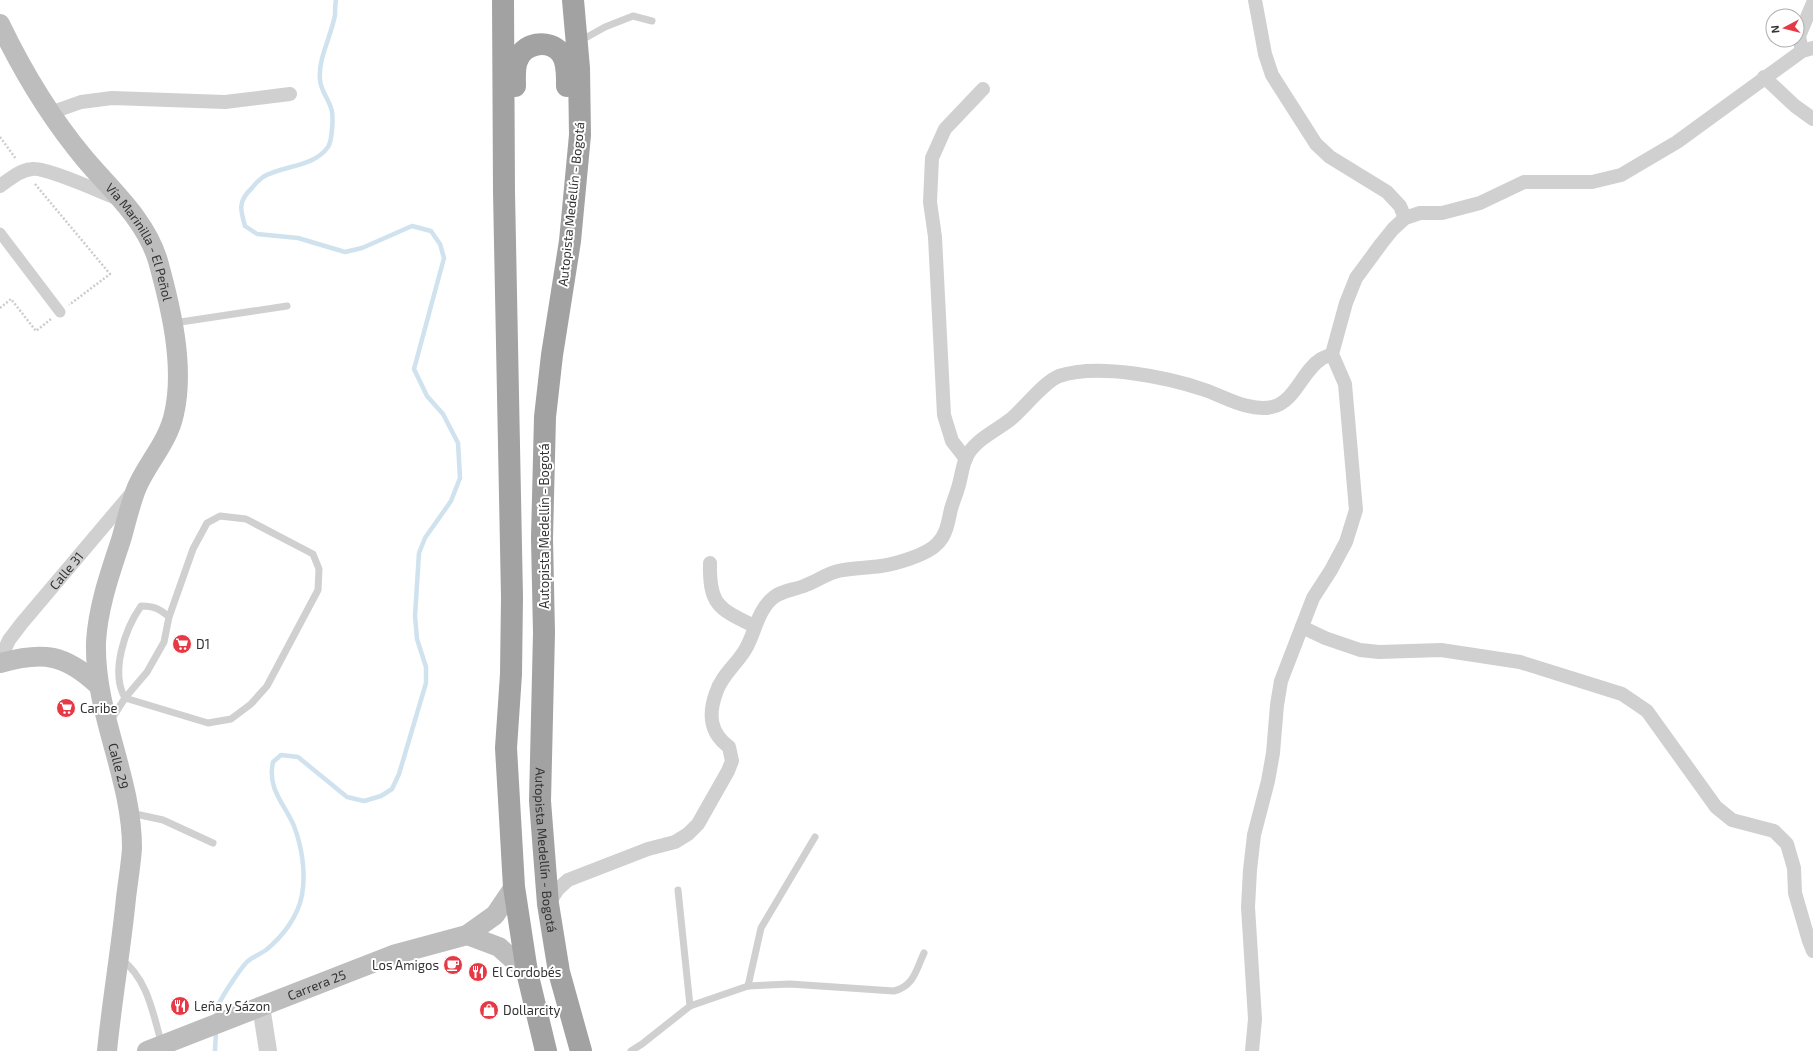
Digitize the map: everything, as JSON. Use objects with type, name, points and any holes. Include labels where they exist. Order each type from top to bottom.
[{"type":"highway","points":[[503,0],[504,192],[512,597],[511,674],[506,748],[514,887],[528,972],[546,1051]]},
{"type":"highway","name":"Autopista Medellín - Bogotá","points":[[573,0],[578,42],[580,135],[570,241],[552,355],[545,417],[543,479],[544,633],[540,801],[548,904],[560,972],[581,1051]]},
{"type":"highway","points":[[504,192],[516,166],[515,66],[517,59],[522,52],[532,45],[543,44],[552,46],[561,53],[566,62],[567,72],[567,135],[559,213],[570,241]]},
{"type":"main road","name":"Vía Marinilla - El Peñol","points":[[0,24],[27,76],[50,113],[85,159],[122,200],[149,239],[158,260],[172,324],[179,370],[174,415],[168,434],[138,486]]},
{"type":"main road","name":"Calle 29","points":[[107,1051],[132,848],[125,790],[98,685],[96,642],[100,613],[106,588],[138,486]]},
{"type":"main road","points":[[0,664],[19,658],[42,656],[63,660],[82,670],[98,685]]},
{"type":"main road","name":"Carrera 25","points":[[154,1048],[393,956],[467,935],[495,914],[514,887]]},
{"type":"main road","points":[[467,935],[499,947],[528,972]]},
{"type":"street","points":[[1255,0],[1265,54],[1272,75],[1316,144],[1330,157],[1387,192],[1400,206],[1405,218]]},
{"type":"street","points":[[1252,1051],[1255,1019],[1248,907],[1251,863],[1254,835],[1272,753],[1281,681],[1313,598],[1331,570],[1346,542],[1356,510],[1345,384],[1332,354],[1346,303],[1356,278],[1393,229],[1405,218],[1420,213],[1442,213],[1480,203],[1524,182],[1592,182],[1621,175],[1677,142],[1764,78],[1807,50],[1799,36],[1813,3]]},
{"type":"street","points":[[1764,78],[1795,106],[1813,119]]},
{"type":"street","points":[[966,459],[952,441],[944,415],[935,237],[930,202],[932,158],[945,129],[983,89]]},
{"type":"street","points":[[50,113],[81,102],[112,98],[225,102],[290,94]]},
{"type":"street","points":[[0,186],[24,170],[34,168],[49,172],[122,200]]},
{"type":"street","points":[[0,233],[60,312]]},
{"type":"street","points":[[548,904],[558,889],[568,880],[648,849],[675,842],[688,834],[698,824],[728,771],[732,761],[729,747],[715,733],[712,723],[712,711],[716,692],[725,676],[750,642],[754,626],[773,597],[787,590],[805,586],[836,572],[882,566],[921,554],[936,546],[948,526],[966,459],[974,445],[1012,418],[1048,382],[1059,376],[1070,374],[1109,371],[1170,380],[1244,405],[1271,407],[1283,402],[1319,360],[1332,354]]},
{"type":"street","name":"Calle 31","points":[[0,659],[9,640],[22,623],[138,486]]},
{"type":"street","points":[[710,564],[711,591],[715,600],[730,615],[754,626]]},
{"type":"street","points":[[1302,627],[1325,638],[1360,650],[1378,652],[1441,650],[1520,662],[1622,694],[1647,711],[1716,807],[1732,820],[1774,831],[1787,844],[1794,868],[1795,893],[1813,951]]},
{"type":"street","points":[[261,1006],[268,1051]]},
{"type":"lane","points":[[578,42],[605,27],[633,16],[652,21]]},
{"type":"lane","points":[[172,324],[287,306]]},
{"type":"lane","points":[[108,725],[125,698],[147,672],[164,642],[169,617],[193,549],[207,523],[220,516],[246,519],[314,554],[319,569],[318,590],[267,686],[251,704],[231,719],[208,723],[125,698],[119,688],[119,661],[133,619],[141,606],[158,608],[169,617]]},
{"type":"lane","points":[[128,812],[163,820],[213,843]]},
{"type":"lane","points":[[748,986],[761,928],[815,837]]},
{"type":"lane","points":[[678,890],[690,1006]]},
{"type":"lane","points":[[631,1051],[690,1006],[748,986],[790,984],[894,991],[902,989],[910,983],[924,953]]},
{"type":"lane","points":[[119,957],[137,974],[149,999],[154,1048]]},
{"type":"path","points":[[0,137],[24,170],[110,274],[36,331],[11,300],[0,308]]},
{"type":"waterway","points":[[216,1019],[218,1006],[237,975],[248,961],[266,950],[283,933],[293,919],[302,895],[304,878],[301,851],[294,826],[274,788],[272,780],[273,762],[281,755],[298,757],[347,797],[364,801],[381,796],[392,789],[399,774],[426,683],[426,667],[417,639],[415,616],[419,553],[425,538],[451,501],[460,478],[458,443],[443,414],[427,396],[414,369],[444,258],[440,244],[431,231],[412,226],[362,248],[345,252],[298,238],[257,234],[245,226],[243,220],[241,210],[242,201],[260,179],[279,170],[306,163],[314,159],[322,154],[328,147],[331,140],[332,112],[330,104],[322,88],[320,72],[335,15],[336,0]]},
{"type":"waterway","points":[[215,1051],[216,1030]]},
{"type":"place","name":"D1","points":[[182,644]]},
{"type":"place","name":"Caribe","points":[[66,708]]},
{"type":"place","name":"Los Amigos","points":[[453,965]]},
{"type":"place","name":"El Cordobés","points":[[478,972]]},
{"type":"place","name":"Leña y Sázon","points":[[180,1006]]},
{"type":"place","name":"Dollarcity","points":[[489,1010]]}]
